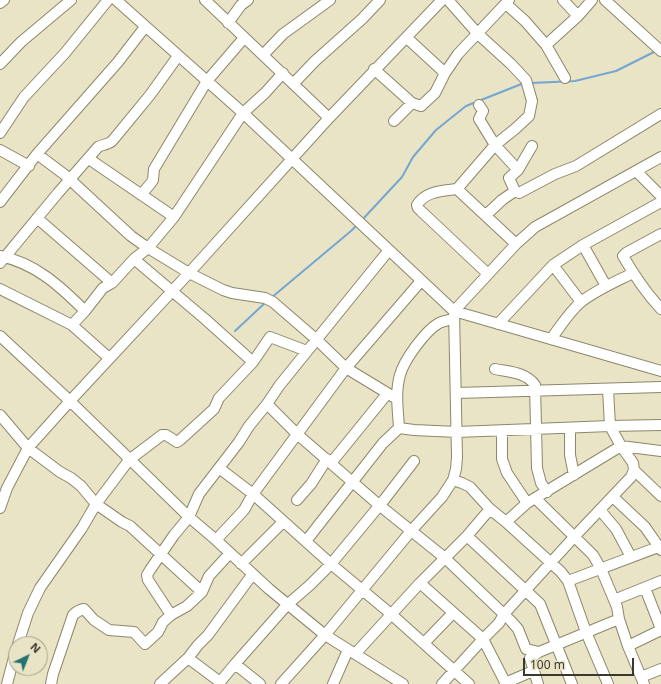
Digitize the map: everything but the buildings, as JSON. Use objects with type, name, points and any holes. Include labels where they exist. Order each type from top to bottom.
[{"type":"street","points":[[0,3],[4,0]]},
{"type":"street","points":[[0,64],[21,42],[71,0]]},
{"type":"street","points":[[0,133],[24,97],[65,53],[108,0]]},
{"type":"street","points":[[116,0],[243,113],[389,250],[454,315],[498,324],[660,368]]},
{"type":"street","points":[[205,0],[329,118]]},
{"type":"street","points":[[228,23],[241,5],[248,0]]},
{"type":"street","points":[[263,55],[283,34],[330,0]]},
{"type":"street","points":[[294,84],[315,61],[362,19],[380,0]]},
{"type":"street","points":[[0,508],[4,485],[28,448],[374,69],[407,38],[442,0]]},
{"type":"street","points":[[448,0],[478,34],[526,80],[532,101],[529,116],[495,145],[457,189],[430,194],[417,205],[418,208],[488,274]]},
{"type":"street","points":[[563,0],[578,16]]},
{"type":"street","points":[[546,45],[578,16],[592,0]]},
{"type":"street","points":[[606,0],[661,50]]},
{"type":"street","points":[[374,69],[412,103],[421,106],[435,93],[445,73],[458,54],[507,2],[546,45],[565,78]]},
{"type":"street","points":[[0,202],[37,154],[118,62],[145,27]]},
{"type":"street","points":[[141,195],[153,180],[154,169],[208,81],[244,38]]},
{"type":"street","points":[[407,38],[445,73]]},
{"type":"street","points":[[2,259],[98,147],[111,143],[150,95],[178,56]]},
{"type":"street","points":[[72,325],[103,288],[112,283],[148,248],[174,216],[243,113],[265,93],[283,73]]},
{"type":"street","points":[[394,121],[412,103]]},
{"type":"street","points":[[479,105],[483,111],[479,119],[495,145],[518,170]]},
{"type":"street","points":[[486,215],[502,200],[516,191],[518,193],[555,174],[576,166],[660,117]]},
{"type":"street","points":[[516,191],[509,178],[518,170],[532,146]]},
{"type":"street","points":[[0,150],[28,166]]},
{"type":"street","points":[[37,154],[70,179],[131,236],[148,248],[189,273],[232,293],[265,298],[273,302],[317,340],[346,368],[397,399]]},
{"type":"street","points":[[399,428],[397,399],[400,375],[404,365],[424,336],[439,323],[454,315],[488,274],[534,227],[661,157]]},
{"type":"street","points":[[89,159],[174,216]]},
{"type":"street","points":[[636,171],[661,196]]},
{"type":"street","points":[[457,189],[516,244]]},
{"type":"street","points":[[498,324],[553,265],[583,245],[661,202]]},
{"type":"street","points":[[37,218],[112,283]]},
{"type":"street","points":[[661,234],[623,256],[650,298],[661,308]]},
{"type":"street","points":[[583,245],[606,286]]},
{"type":"street","points":[[171,615],[148,580],[148,575],[160,553],[189,517],[200,494],[279,386],[389,250]]},
{"type":"street","points":[[2,259],[22,262],[42,273],[69,295],[85,311]]},
{"type":"street","points":[[134,260],[253,362]]},
{"type":"street","points":[[553,265],[581,302]]},
{"type":"street","points":[[551,339],[581,302],[606,286],[633,273]]},
{"type":"street","points":[[216,540],[244,510],[253,494],[296,434],[346,368],[421,281]]},
{"type":"street","points":[[0,289],[72,325],[110,358]]},
{"type":"street","points":[[282,684],[325,635],[411,531],[442,497],[452,480],[456,469],[457,457],[457,393],[454,315]]},
{"type":"street","points":[[0,336],[70,401],[189,517],[216,540],[252,575],[325,635],[403,684]]},
{"type":"street","points":[[21,636],[28,613],[40,588],[82,528],[96,504],[130,460],[162,435],[166,435],[176,442],[180,440],[214,409],[219,398],[253,362],[270,337],[307,351]]},
{"type":"street","points":[[495,369],[522,375],[528,378],[535,385],[538,475],[547,492]]},
{"type":"street","points":[[457,393],[661,387]]},
{"type":"street","points":[[442,684],[499,623],[504,614],[575,536],[631,477],[634,470],[633,463],[620,446],[610,426],[608,389]]},
{"type":"street","points":[[297,500],[388,394]]},
{"type":"street","points":[[267,404],[296,434],[379,505],[445,558],[518,629],[526,648],[539,652]]},
{"type":"street","points":[[0,415],[28,448],[81,486],[96,504],[130,526],[202,592]]},
{"type":"street","points":[[399,428],[457,432],[661,425]]},
{"type":"street","points":[[306,541],[383,443],[399,428]]},
{"type":"street","points":[[570,428],[570,455],[574,475]]},
{"type":"street","points":[[502,431],[502,459],[507,473],[531,501],[575,536],[592,555],[601,569],[614,600],[628,646],[643,680],[661,669]]},
{"type":"street","points":[[506,522],[531,501],[620,446],[661,451]]},
{"type":"street","points":[[188,658],[219,683],[287,605],[331,564],[414,461]]},
{"type":"street","points":[[219,468],[253,494],[283,522],[391,614],[469,684]]},
{"type":"street","points":[[634,470],[661,496]]},
{"type":"street","points":[[452,480],[470,487],[490,509],[561,572],[568,581],[586,632],[608,684]]},
{"type":"street","points":[[568,581],[631,557],[661,548],[645,527],[613,497]]},
{"type":"street","points":[[333,684],[351,652],[391,614],[420,582],[467,536],[490,509]]},
{"type":"street","points":[[600,510],[616,529],[631,557]]},
{"type":"street","points":[[241,564],[283,522]]},
{"type":"street","points":[[467,536],[540,604],[572,684]]},
{"type":"street","points":[[51,684],[73,615],[79,610],[84,609],[94,620],[110,630],[134,632],[145,644],[158,632],[163,622],[171,615],[187,606],[202,592],[210,576],[230,553]]},
{"type":"street","points":[[160,684],[188,658],[208,635],[252,575]]},
{"type":"street","points":[[614,600],[661,581]]},
{"type":"street","points":[[420,582],[483,639],[505,683],[533,671]]},
{"type":"street","points":[[628,646],[661,630],[645,588]]},
{"type":"street","points":[[424,644],[453,612]]},
{"type":"street","points":[[538,684],[530,658],[557,644],[619,619]]},
{"type":"street","points":[[235,664],[260,684]]},
{"type":"waterway","points":[[531,83],[575,81],[616,71],[656,51]]},
{"type":"waterway","points":[[362,220],[402,177],[413,157],[436,130],[466,106],[524,83]]},
{"type":"waterway","points":[[271,298],[358,224]]},
{"type":"waterway","points":[[235,331],[266,302]]}]
